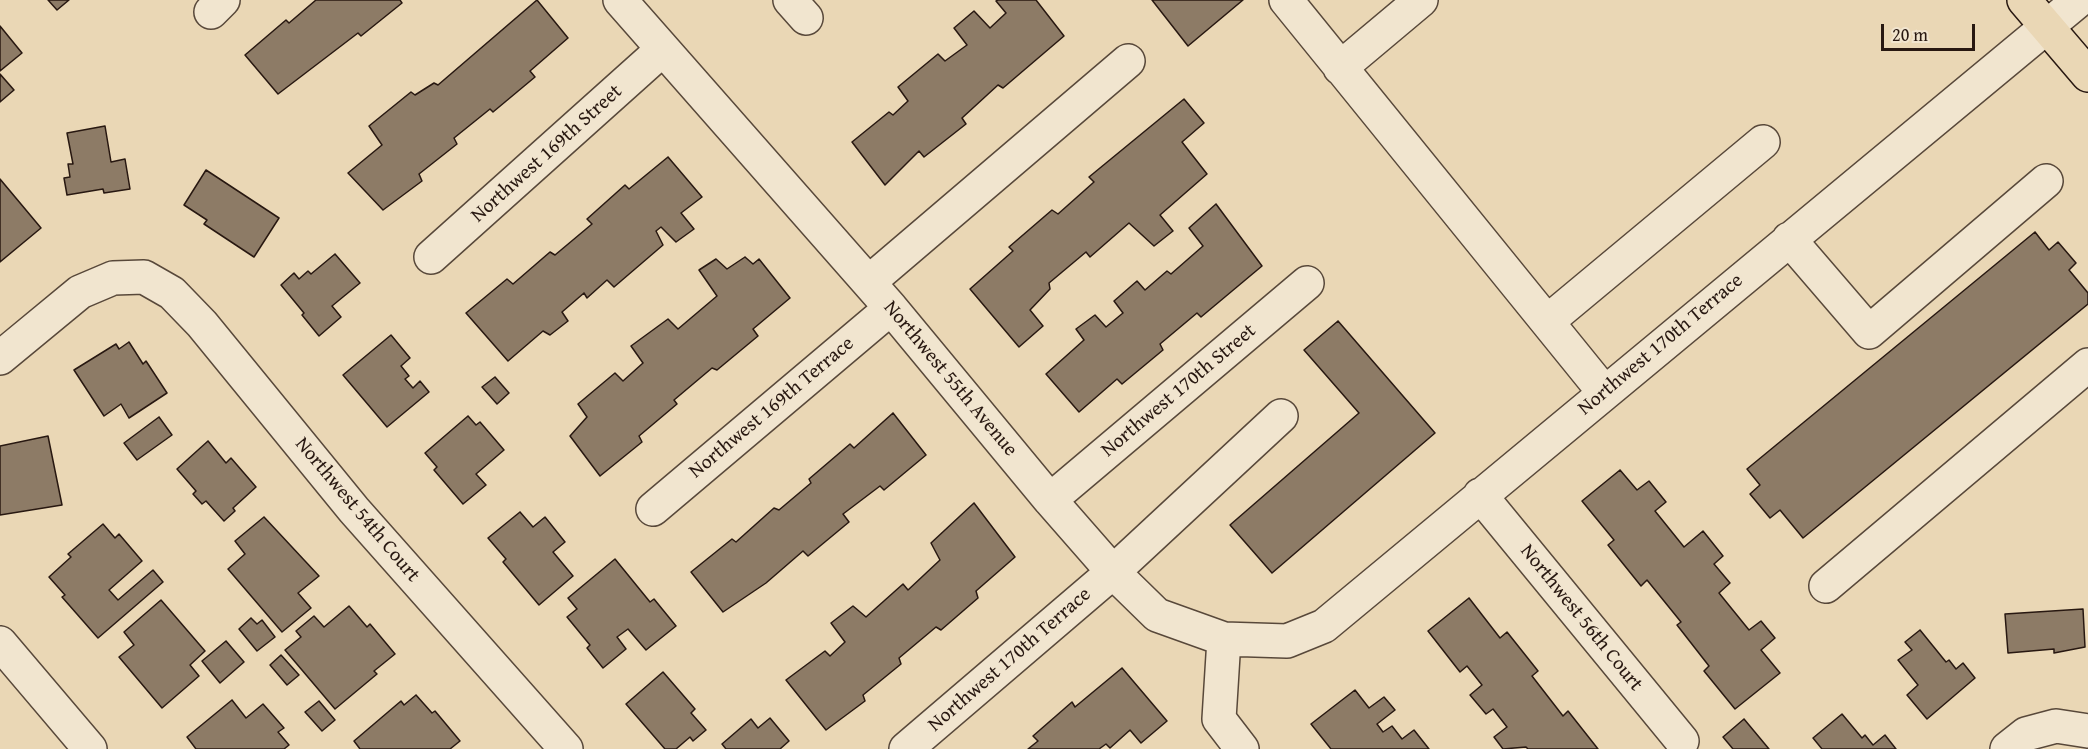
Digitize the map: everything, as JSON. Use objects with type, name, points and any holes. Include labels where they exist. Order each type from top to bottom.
[{"type":"main road","points":[[2024,0],[2088,75]]},
{"type":"street","name":"Northwest 55th Avenue","points":[[620,0],[869,282],[1050,500],[1113,572],[1157,615],[1224,639]]},
{"type":"street","points":[[1286,0],[1604,392]]},
{"type":"street","points":[[1340,68],[1421,0]]},
{"type":"street","name":"Northwest 170th Terrace","points":[[1224,639],[1287,641],[1324,626],[2079,0]]},
{"type":"street","name":"Northwest 169th Street","points":[[431,257],[662,50]]},
{"type":"street","points":[[869,282],[1128,61]]},
{"type":"street","points":[[1548,321],[1763,142]]},
{"type":"street","points":[[1789,239],[1869,332],[2046,181]]},
{"type":"street","name":"Northwest 54th Court","points":[[0,358],[80,292],[112,278],[144,277],[172,293],[202,324],[354,510],[566,749]]},
{"type":"street","name":"Northwest 170th Street","points":[[1050,500],[1307,283]]},
{"type":"street","name":"Northwest 169th Terrace","points":[[653,509],[891,308]]},
{"type":"street","points":[[1826,586],[2088,365]]},
{"type":"street","name":"Northwest 170th Terrace","points":[[906,749],[1113,572],[1281,416]]},
{"type":"street","name":"Northwest 56th Court","points":[[1480,495],[1682,741]]},
{"type":"street","points":[[1224,639],[1219,719],[1242,749]]},
{"type":"street","points":[[0,643],[90,749]]},
{"type":"street","points":[[2007,749],[2026,734],[2072,728]]},
{"type":"building","points":[[48,0],[69,0],[57,10]]},
{"type":"building","points":[[316,0],[400,0],[402,3],[361,36],[358,33],[278,94],[245,55],[286,20],[289,23]]},
{"type":"building","points":[[537,0],[568,38],[530,71],[535,77],[493,112],[490,109],[454,138],[457,144],[419,174],[422,181],[383,210],[348,173],[382,145],[369,126],[411,92],[415,95],[434,83],[438,85]]},
{"type":"building","points":[[1036,0],[1064,36],[1003,88],[998,85],[962,118],[966,124],[924,157],[919,151],[885,185],[852,142],[889,112],[893,115],[908,101],[898,87],[938,54],[945,61],[967,45],[954,28],[974,11],[990,28],[1006,13],[996,1]]},
{"type":"building","points":[[1152,0],[1243,0],[1188,46]]},
{"type":"building","points":[[0,26],[22,53],[0,71]]},
{"type":"building","points":[[0,74],[14,90],[0,102]]},
{"type":"building","points":[[1184,99],[1204,123],[1182,142],[1207,174],[1160,215],[1173,231],[1154,246],[1129,223],[1090,257],[1086,252],[1049,283],[1050,289],[1030,310],[1043,326],[1019,347],[970,289],[1013,251],[1009,247],[1052,210],[1058,214],[1094,182],[1089,177]]},
{"type":"building","points":[[105,126],[111,162],[125,159],[130,189],[104,193],[103,189],[67,195],[64,178],[70,177],[68,164],[73,164],[67,133]]},
{"type":"building","points":[[668,157],[702,197],[681,213],[694,229],[676,242],[661,227],[656,231],[663,245],[614,287],[607,280],[587,298],[584,293],[562,312],[568,321],[550,335],[543,331],[508,361],[466,313],[507,279],[513,284],[550,252],[555,255],[592,224],[587,219],[625,185],[629,189]]},
{"type":"building","points":[[206,170],[279,218],[254,257],[204,224],[207,220],[184,205]]},
{"type":"building","points":[[0,179],[41,228],[0,262]]},
{"type":"building","points":[[1216,204],[1262,266],[1201,317],[1197,313],[1160,344],[1163,350],[1122,384],[1117,379],[1079,412],[1046,374],[1084,340],[1076,329],[1095,315],[1106,327],[1123,313],[1114,301],[1137,281],[1145,290],[1167,271],[1171,274],[1203,246],[1189,228]]},
{"type":"building","points":[[2035,232],[2049,250],[2058,242],[2076,263],[2069,270],[2088,293],[2088,304],[1803,538],[1780,510],[1770,518],[1750,494],[1760,485],[1747,469]]},
{"type":"building","points":[[335,254],[360,283],[332,306],[341,317],[319,336],[281,285],[294,273],[299,279],[308,271],[311,274]]},
{"type":"building","points":[[745,257],[753,264],[759,259],[790,298],[753,329],[758,336],[717,370],[712,368],[674,400],[677,404],[639,436],[642,442],[600,476],[570,436],[587,417],[578,404],[615,373],[623,381],[643,363],[631,346],[668,319],[678,329],[717,296],[699,270],[716,259],[727,269]]},
{"type":"building","points":[[1338,321],[1435,433],[1272,573],[1230,525],[1359,413],[1304,350]]},
{"type":"building","points":[[391,335],[410,358],[401,366],[409,376],[405,379],[413,388],[420,381],[429,392],[387,427],[343,375]]},
{"type":"building","points":[[129,342],[143,364],[146,361],[167,393],[129,418],[121,404],[104,416],[74,370],[116,344],[119,349]]},
{"type":"building","points":[[495,377],[509,393],[497,404],[482,387]]},
{"type":"building","points":[[893,413],[926,455],[884,490],[880,486],[843,514],[849,522],[808,556],[803,551],[766,583],[723,612],[691,572],[732,539],[736,542],[774,508],[779,510],[811,483],[809,479],[850,444],[854,448]]},
{"type":"building","points":[[468,416],[476,425],[480,422],[504,450],[476,474],[486,485],[463,504],[434,470],[437,467],[425,453]]},
{"type":"building","points":[[159,417],[172,435],[137,460],[124,443]]},
{"type":"building","points":[[48,436],[62,505],[0,515],[0,446]]},
{"type":"building","points":[[208,441],[226,463],[231,458],[256,487],[233,508],[235,511],[224,521],[206,501],[202,504],[193,494],[196,491],[177,469]]},
{"type":"building","points":[[1620,470],[1637,490],[1649,481],[1666,502],[1655,511],[1684,547],[1703,531],[1723,556],[1714,564],[1730,583],[1719,593],[1749,630],[1761,621],[1775,638],[1761,650],[1780,673],[1735,709],[1704,671],[1709,666],[1677,625],[1681,622],[1647,580],[1641,586],[1608,545],[1614,540],[1582,501]]},
{"type":"building","points":[[974,503],[1015,557],[976,591],[978,598],[941,630],[936,627],[899,658],[901,664],[863,695],[865,701],[826,730],[786,680],[825,651],[830,656],[845,642],[831,623],[853,606],[866,617],[903,584],[908,590],[940,560],[931,543]]},
{"type":"building","points":[[520,512],[533,527],[545,517],[565,542],[553,552],[573,576],[539,605],[503,562],[506,559],[488,538]]},
{"type":"building","points":[[264,517],[319,576],[298,593],[311,608],[282,632],[228,569],[245,554],[235,541]]},
{"type":"building","points":[[103,524],[115,538],[119,534],[142,561],[109,590],[118,600],[153,570],[163,582],[98,638],[62,597],[65,595],[49,577],[71,557],[68,554]]},
{"type":"building","points":[[615,559],[650,602],[654,599],[676,626],[646,650],[628,629],[617,637],[626,649],[603,668],[587,648],[590,645],[567,617],[577,609],[568,598]]},
{"type":"building","points":[[1469,598],[1500,638],[1507,632],[1538,671],[1532,676],[1563,716],[1568,711],[1598,749],[1528,749],[1526,747],[1503,749],[1494,737],[1507,727],[1493,709],[1486,714],[1470,695],[1482,685],[1467,666],[1460,672],[1428,631]]},
{"type":"building","points":[[161,600],[205,651],[190,665],[199,676],[162,708],[119,657],[134,645],[124,632]]},
{"type":"building","points":[[349,606],[367,627],[370,624],[395,654],[374,671],[377,674],[335,709],[285,650],[301,637],[296,631],[314,616],[324,627]]},
{"type":"building","points":[[2083,609],[2085,647],[2054,653],[2054,649],[2008,653],[2005,614]]},
{"type":"building","points":[[251,618],[257,624],[262,620],[275,637],[257,651],[239,629]]},
{"type":"building","points":[[1920,630],[1946,662],[1949,660],[1956,669],[1963,663],[1975,678],[1927,719],[1907,695],[1918,685],[1898,660],[1912,650],[1905,642]]},
{"type":"building","points":[[226,641],[244,662],[220,683],[202,661]]},
{"type":"building","points":[[281,655],[299,675],[287,685],[270,665]]},
{"type":"building","points":[[1122,668],[1167,721],[1141,743],[1130,730],[1110,748],[1106,744],[1099,749],[1028,749],[1038,741],[1033,736],[1072,702],[1075,707]]},
{"type":"building","points":[[663,672],[695,709],[691,713],[706,730],[693,741],[690,737],[676,749],[665,749],[626,704]]},
{"type":"building","points":[[1355,690],[1369,708],[1384,697],[1395,710],[1377,724],[1383,732],[1392,726],[1402,739],[1414,730],[1429,749],[1331,749],[1311,724]]},
{"type":"building","points":[[416,695],[432,713],[435,711],[460,741],[450,749],[360,749],[354,741],[401,701],[404,705]]},
{"type":"building","points":[[232,700],[246,718],[263,704],[284,728],[278,732],[289,745],[284,749],[196,749],[187,737]]},
{"type":"building","points":[[319,701],[335,720],[322,731],[305,712]]},
{"type":"building","points":[[1842,714],[1862,738],[1865,735],[1873,745],[1885,735],[1896,749],[1822,749],[1813,738]]},
{"type":"building","points":[[770,718],[789,741],[780,749],[726,749],[722,744],[751,719],[758,728]]},
{"type":"building","points":[[1744,719],[1769,749],[1733,749],[1723,737]]}]
